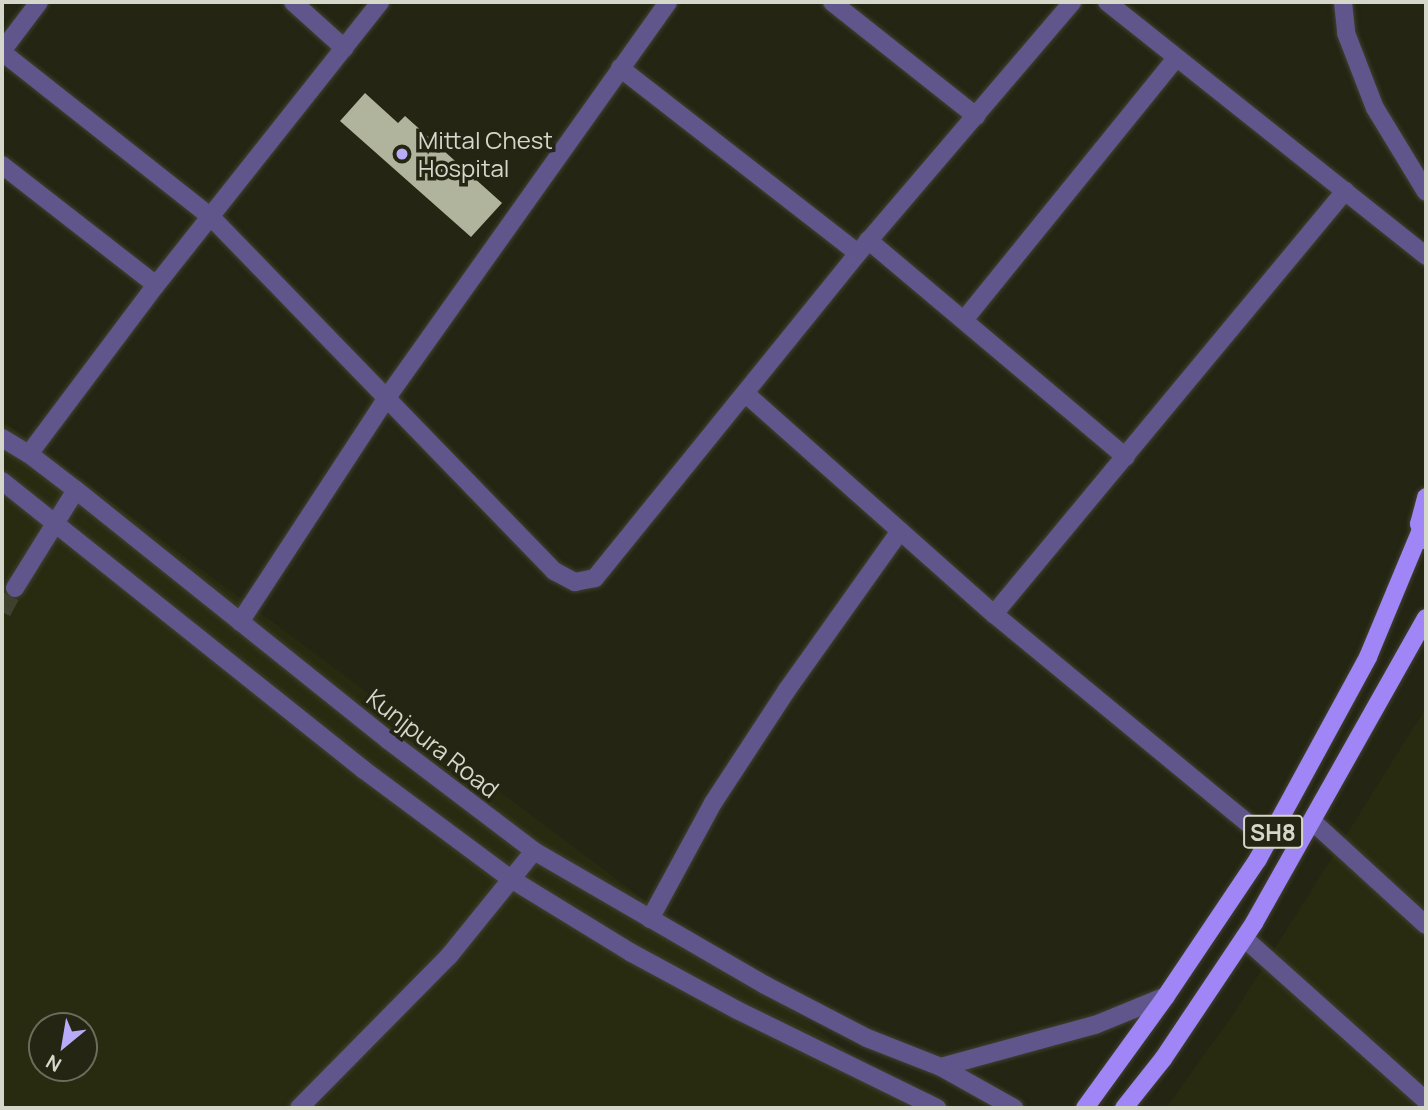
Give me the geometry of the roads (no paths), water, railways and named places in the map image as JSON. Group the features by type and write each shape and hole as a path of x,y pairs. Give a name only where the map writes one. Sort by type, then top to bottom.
{"main road":[{"name":"SH8","path":"1085,1108 1166,996 1268,840 1368,657 1423,538 1422,503 1426,497"},
{"name":"SH8","path":"1124,1108 1163,1059 1244,939 1426,618"}],"street":[{"path":"38,2 2,52 212,219 554,571 575,582 595,578 863,247 1072,2"},
{"path":"293,2 344,48"},
{"path":"29,454 156,285 212,219 380,2"},
{"path":"240,622 386,399 668,2"},
{"path":"832,2 975,116"},
{"path":"1107,2 1175,59 1426,256"},
{"path":"1343,2 1346,33 1375,108 1426,192"},
{"path":"964,320 1175,59"},
{"path":"620,68 964,320 1126,457"},
{"path":"2,165 156,285"},
{"path":"994,614 1345,191"},
{"path":"746,394 994,614 1268,840"},
{"name":"Kunjpura Road","path":"2,438 29,454 76,490 388,740 534,851 650,919 867,1038 941,1067 1014,1108"},
{"path":"2,481 364,770 511,879 630,952 834,1059 937,1108"},
{"path":"15,588 76,490"},
{"path":"650,919 713,803 787,690 900,531"},
{"path":"1312,821 1426,925"},
{"path":"299,1108 449,956 534,851"},
{"path":"1244,939 1426,1101"},
{"path":"941,1067 1095,1025 1166,996"}],"tunnel":[{"path":"2,612 15,588"}],"place":[{"name":"Mittal Chest Hospital","path":"402,154"}]}
